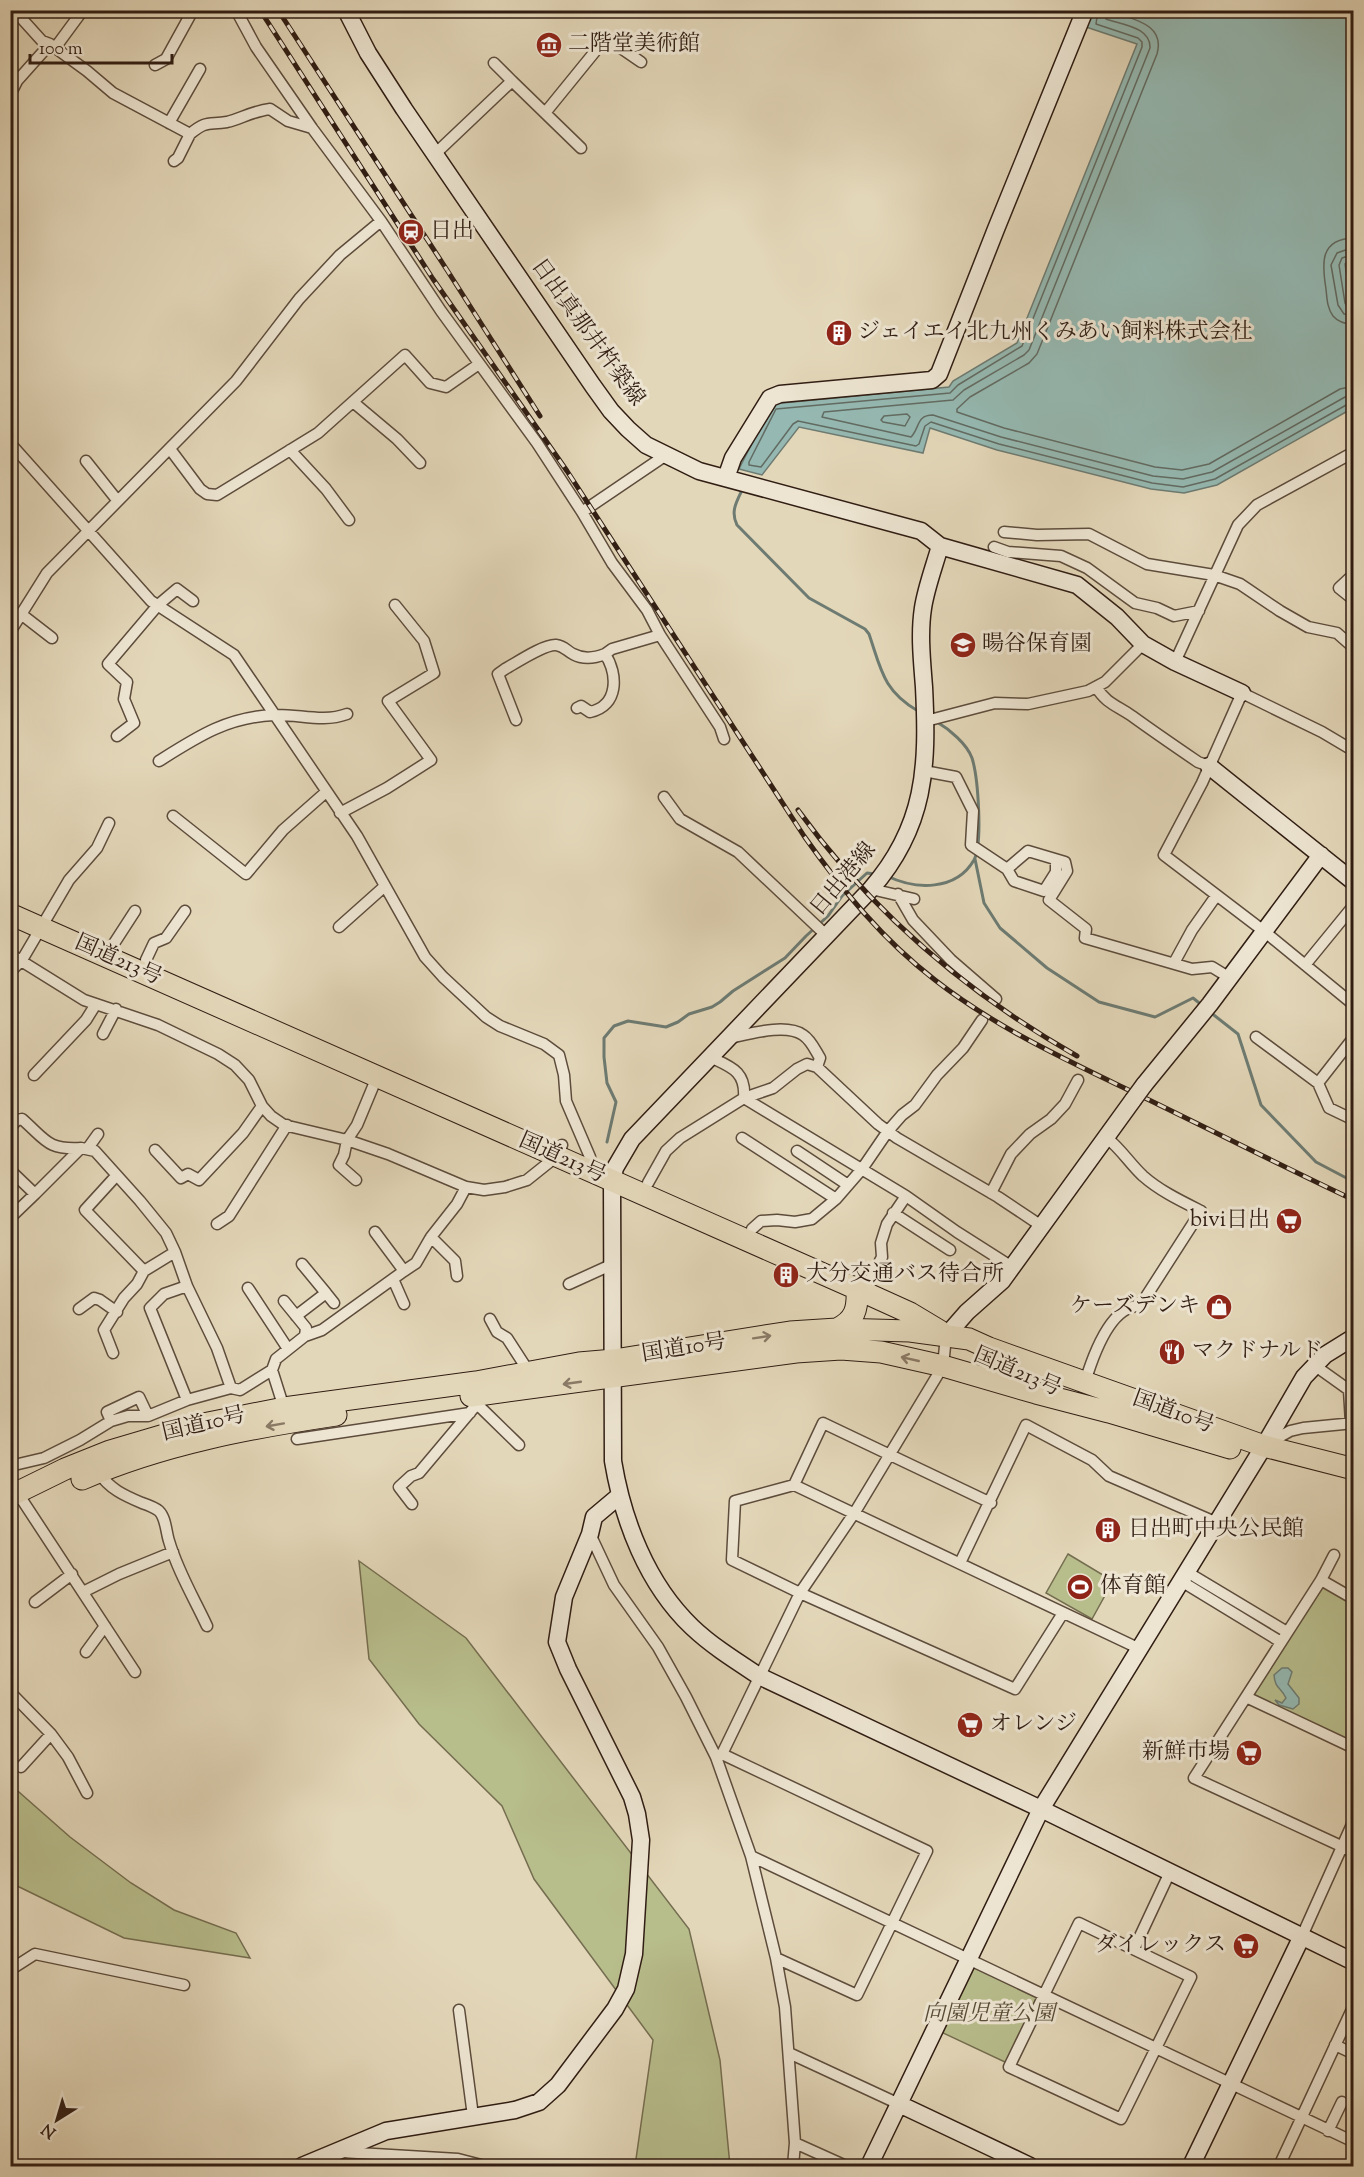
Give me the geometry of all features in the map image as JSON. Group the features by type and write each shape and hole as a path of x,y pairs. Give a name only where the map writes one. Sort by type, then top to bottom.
{"highway":[{"name":"国道213号","path":"10,900 44,922 377,1077 560,1150 590,1157 613,1174 648,1183 752,1229 920,1318 951,1330 967,1351 995,1367 1109,1412"},
{"name":"国道213号","path":"10,914 44,922 113,945 863,1286"},
{"path":"837,1329 849,1323 854,1317 863,1286"},
{"name":"国道10号","path":"15,1498 198,1440 314,1418 473,1404 614,1368 790,1332 837,1329 951,1330 989,1348 1084,1382 1261,1451 1353,1483"},
{"name":"国道10号","path":"15,1498 65,1469 110,1451 198,1425 284,1408 476,1382 579,1363 614,1368 842,1349 881,1352 944,1366 1036,1393 1261,1451 1353,1469"}],"street":[{"path":"14,10 42,41 87,71 113,93 190,134"},
{"path":"10,95 17,81 52,46 83,10"},
{"path":"155,65 166,59 193,10"},
{"path":"236,10 256,47 312,128 381,221 479,364 537,443 612,562 647,610 660,635 720,727 724,739"},
{"name":"日出真那井杵築線","path":"346,10 368,53 611,411 646,445 688,467 921,531 940,546 1077,585 1117,617 1143,644 1175,662 1242,693"},
{"path":"726,478 733,458 770,398 780,394 932,380 939,374 1082,18"},
{"path":"545,113 606,38 641,62"},
{"path":"494,63 581,148"},
{"path":"169,123 200,69"},
{"path":"435,154 512,81"},
{"path":"174,161 178,158 190,134 199,127 213,122 227,122 254,111 270,109 288,121 312,128"},
{"path":"10,632 47,573 236,381 299,299 340,255 381,221"},
{"path":"170,449 200,489 207,494 217,495 318,433 405,355 430,383 444,393 479,364"},
{"path":"353,402 397,439 420,463"},
{"path":"10,443 151,601 234,655 357,836 425,957 486,1017 500,1026 544,1044 559,1055 564,1075 566,1101 590,1157"},
{"path":"290,450 326,489 349,520"},
{"path":"1175,662 1238,525 1257,505 1353,452"},
{"path":"582,512 666,455"},
{"path":"86,461 117,500"},
{"path":"1004,532 1037,535 1089,534 1147,564 1214,575 1240,584 1308,627 1337,633 1353,648"},
{"name":"日出港線","path":"613,1174 632,1139 871,889 904,842 916,811 924,771 926,719 921,642 923,609 940,546"},
{"path":"994,547 1008,552 1061,556 1087,568 1135,603 1156,608 1174,616 1199,611"},
{"path":"1353,574 1339,588 1353,600"},
{"path":"117,736 134,723 124,699 126,681 108,664 158,605 177,589 193,601"},
{"path":"340,813 387,788 431,760 388,701 434,673 424,641 395,605"},
{"path":"23,611 53,635"},
{"path":"516,720 498,674 554,645 564,647 573,654 585,658 595,658 612,649 660,635"},
{"path":"926,719 995,703 1028,704 1088,691 1105,682 1143,644"},
{"path":"577,708 581,706 590,712 597,710 606,702 615,684 612,665 605,654"},
{"path":"1096,687 1103,698 1114,707 1129,714 1198,762 1209,766 1353,882"},
{"path":"1353,751 1322,732 1242,693 1202,783 1164,855 1305,964 1353,1005"},
{"path":"159,761 200,735 232,722 274,716 334,719 347,714"},
{"path":"924,771 956,777 973,811 971,845 1007,869 1014,881 1044,891 1056,872 1056,863"},
{"path":"173,816 246,874 283,830 326,792"},
{"path":"664,797 680,819 738,852 826,936"},
{"path":"10,972 22,960 69,880 97,848 109,823"},
{"path":"1007,869 1028,851 1065,862 1066,871 1049,900 1086,929 1085,938 1192,969 1212,967 1230,978"},
{"path":"719,1755 800,1593 855,1512 944,1366 951,1330 1002,1281 1144,1085 1230,978 1321,855"},
{"path":"339,927 385,886"},
{"path":"871,889 914,899"},
{"path":"898,894 913,920 951,960 996,999"},
{"path":"1174,963 1192,930 1216,896"},
{"path":"1305,964 1353,904"},
{"path":"113,945 135,911"},
{"path":"146,960 154,943 166,938 185,911"},
{"path":"10,954 84,1000 158,1025 218,1053 235,1065 249,1080 262,1106 271,1116 287,1125 346,1140 388,1154 466,1187 484,1190 527,1180 560,1150"},
{"path":"34,1075 86,1020 96,1004"},
{"path":"103,1034 116,1009"},
{"path":"752,1229 761,1221 795,1222 812,1219 836,1199 862,1169 888,1131 902,1115 915,1105 982,1020"},
{"path":"727,1038 765,1031 790,1030 802,1034 811,1043 820,1058 817,1067"},
{"path":"1256,1037 1318,1083 1329,1108 1353,1120"},
{"path":"1318,1083 1353,1037"},
{"path":"710,1057 727,1065 742,1076 745,1085 744,1098"},
{"path":"648,1183 666,1151 680,1138 744,1098 773,1088 807,1064 817,1067 878,1124 897,1138 991,1193 1043,1227"},
{"path":"356,1180 339,1165 344,1155 346,1140 357,1125 377,1077"},
{"path":"991,1193 1011,1154 1065,1104 1078,1080"},
{"path":"744,1098 906,1196 1012,1267"},
{"path":"155,1150 181,1178 188,1174 199,1180 243,1132 262,1106"},
{"path":"10,1128 17,1120 22,1119 53,1147 85,1148 95,1151 166,1233 176,1252 187,1286 217,1348 231,1388"},
{"path":"217,1224 229,1216 287,1125"},
{"path":"10,1218 98,1134"},
{"path":"742,1138 836,1199"},
{"path":"1084,1382 1104,1334 1132,1305 1140,1306 1201,1211 1156,1186 1142,1175 1121,1150 1107,1138"},
{"path":"797,1151 848,1185"},
{"path":"10,1170 35,1194"},
{"path":"613,1174 613,1461 619,1496 639,1552 666,1597 692,1627 759,1676 1041,1809 1353,1962"},
{"path":"117,1176 86,1210 144,1271"},
{"path":"284,1408 273,1370 276,1359 305,1335 322,1330 416,1263 431,1238 457,1204 466,1187"},
{"path":"863,1286 882,1257 881,1243 887,1224 906,1196"},
{"path":"893,1213 950,1250"},
{"path":"375,1232 404,1271"},
{"path":"431,1238 455,1261 457,1276"},
{"path":"113,1353 105,1330 124,1298 137,1284 144,1271 176,1252"},
{"path":"302,1264 334,1303"},
{"path":"569,1284 613,1264"},
{"path":"393,1279 404,1304"},
{"path":"187,1286 164,1294 150,1308 187,1400"},
{"path":"248,1288 288,1349"},
{"path":"296,1316 326,1293"},
{"path":"80,1309 94,1298 117,1312"},
{"path":"284,1301 306,1328 305,1335"},
{"path":"490,1319 497,1332 507,1338 529,1372"},
{"path":"869,2166 1041,1809 1304,1377 1325,1355 1353,1337"},
{"path":"1261,1451 1290,1431 1352,1423 1350,1390 1314,1365"},
{"path":"10,1466 44,1458 111,1421 128,1416 148,1416 187,1400 231,1388 240,1390 273,1370"},
{"path":"111,1421 107,1412 139,1397 148,1416"},
{"path":"297,1439 473,1404"},
{"path":"473,1404 519,1444"},
{"path":"412,1504 399,1487 411,1476 419,1473 473,1404"},
{"path":"795,1485 823,1423 991,1503"},
{"path":"960,1563 991,1503 1026,1425 1086,1456 1109,1476 1215,1522"},
{"path":"98,1472 107,1485 121,1495 162,1513 173,1552 188,1591 207,1626"},
{"path":"1063,1613 1015,1689 800,1593 732,1560 735,1501 795,1485 1140,1649"},
{"path":"302,2166 386,2131 515,2110 539,2102 558,2085 615,2009 626,1989 634,1954 641,1840 637,1814 632,1797 568,1669 557,1642 564,1597 594,1518 619,1496"},
{"path":"15,1498 72,1574 135,1672"},
{"path":"590,1533 614,1585 658,1647 719,1755 751,1856 776,1958 785,2007 795,2143 793,2166"},
{"path":"83,1592 119,1574 173,1552"},
{"path":"1334,1555 1321,1580 1194,1778 1353,1852"},
{"path":"35,1602 72,1574"},
{"path":"1184,1576 1284,1637"},
{"path":"1321,1580 1353,1599"},
{"path":"86,1652 105,1626"},
{"path":"10,1692 51,1734 68,1757 87,1793"},
{"path":"1246,1697 1353,1748"},
{"path":"21,1767 51,1734"},
{"path":"719,1755 927,1851 857,1995 776,1958"},
{"path":"1191,2166 1302,1936 1353,1820"},
{"path":"751,1856 1353,2142"},
{"path":"1134,1949 1170,1872"},
{"path":"1079,1923 1191,1977 1120,2119 1009,2067 1043,1995 1079,1923"},
{"path":"10,1970 35,1954 184,1985"},
{"path":"1279,2166 1353,2005"},
{"path":"459,2010 473,2116"},
{"path":"1335,2045 1353,2054"},
{"path":"789,2053 1030,2166"},
{"path":"1328,2131 1342,2102"},
{"path":"795,2143 846,2166"},
{"path":"335,2152 458,2159 485,2166"}],"green space":[{"name":"体育館","path":"1068,1554 1113,1581 1092,1619 1046,1593"},
{"path":"359,1561 466,1638 689,1929 720,2060 730,2166 635,2166 653,2040 534,1879 502,1806 419,1724 369,1659"},
{"path":"1322,1585 1353,1603 1353,1744 1253,1695"},
{"path":"11,1785 70,1837 131,1883 174,1910 236,1933 250,1958 124,1938 11,1883"},
{"name":"向園児童公園","path":"971,1966 1037,1997 1007,2063 941,2032"}],"water":[{"path":"1093,11 1353,11 1354,259 1345,264 1353,320 1353,408 1217,485 1184,493 1151,489 997,450 930,428 923,453 799,427 762,475 739,469 772,404 949,387 953,381 1017,343 1137,44 1086,27"},
{"path":"1282,1668 1288,1668 1292,1672 1288,1684 1299,1698 1299,1704 1293,1709 1279,1705 1275,1700 1282,1703 1286,1698 1277,1686 1274,1675"}],"waterway":[{"path":"743,488 734,511 737,525 809,598 865,629 890,687 918,711"},
{"path":"887,876 910,884 935,885 957,878 974,860 977,852 979,810 972,758 957,737 937,722"},
{"path":"975,859 984,903 1000,928 1047,968 1099,1002 1155,1017 1193,998 1203,1006"},
{"path":"607,1142 616,1102 607,1083 604,1038 614,1026 628,1021 666,1027 689,1014 712,1007 785,958 828,916 842,896 867,873 875,874"},
{"path":"1210,1012 1238,1034 1261,1105 1316,1162 1354,1182"}],"railway":[{"path":"260,10 433,279 567,471 804,836 864,913 916,965 985,1015 1064,1058 1354,1200"},
{"path":"278,10 540,416"},
{"path":"798,810 857,883 924,948 998,1006 1077,1056"}],"place":[{"name":"二階堂美術館","path":"549,45"},
{"name":"日出","path":"411,232"},
{"name":"ジェイエイ北九州くみあい飼料株式会社","path":"839,333"},
{"name":"暘谷保育園","path":"963,645"},
{"name":"bivi日出","path":"1289,1221"},
{"name":"大分交通バス待合所","path":"786,1275"},
{"name":"ケーズデンキ","path":"1219,1307"},
{"name":"マクドナルド","path":"1172,1352"},
{"name":"日出町中央公民館","path":"1108,1530"},
{"name":"体育館","path":"1080,1587"},
{"name":"オレンジ","path":"970,1725"},
{"name":"新鮮市場","path":"1249,1753"},
{"name":"ダイレックス","path":"1246,1946"}]}
